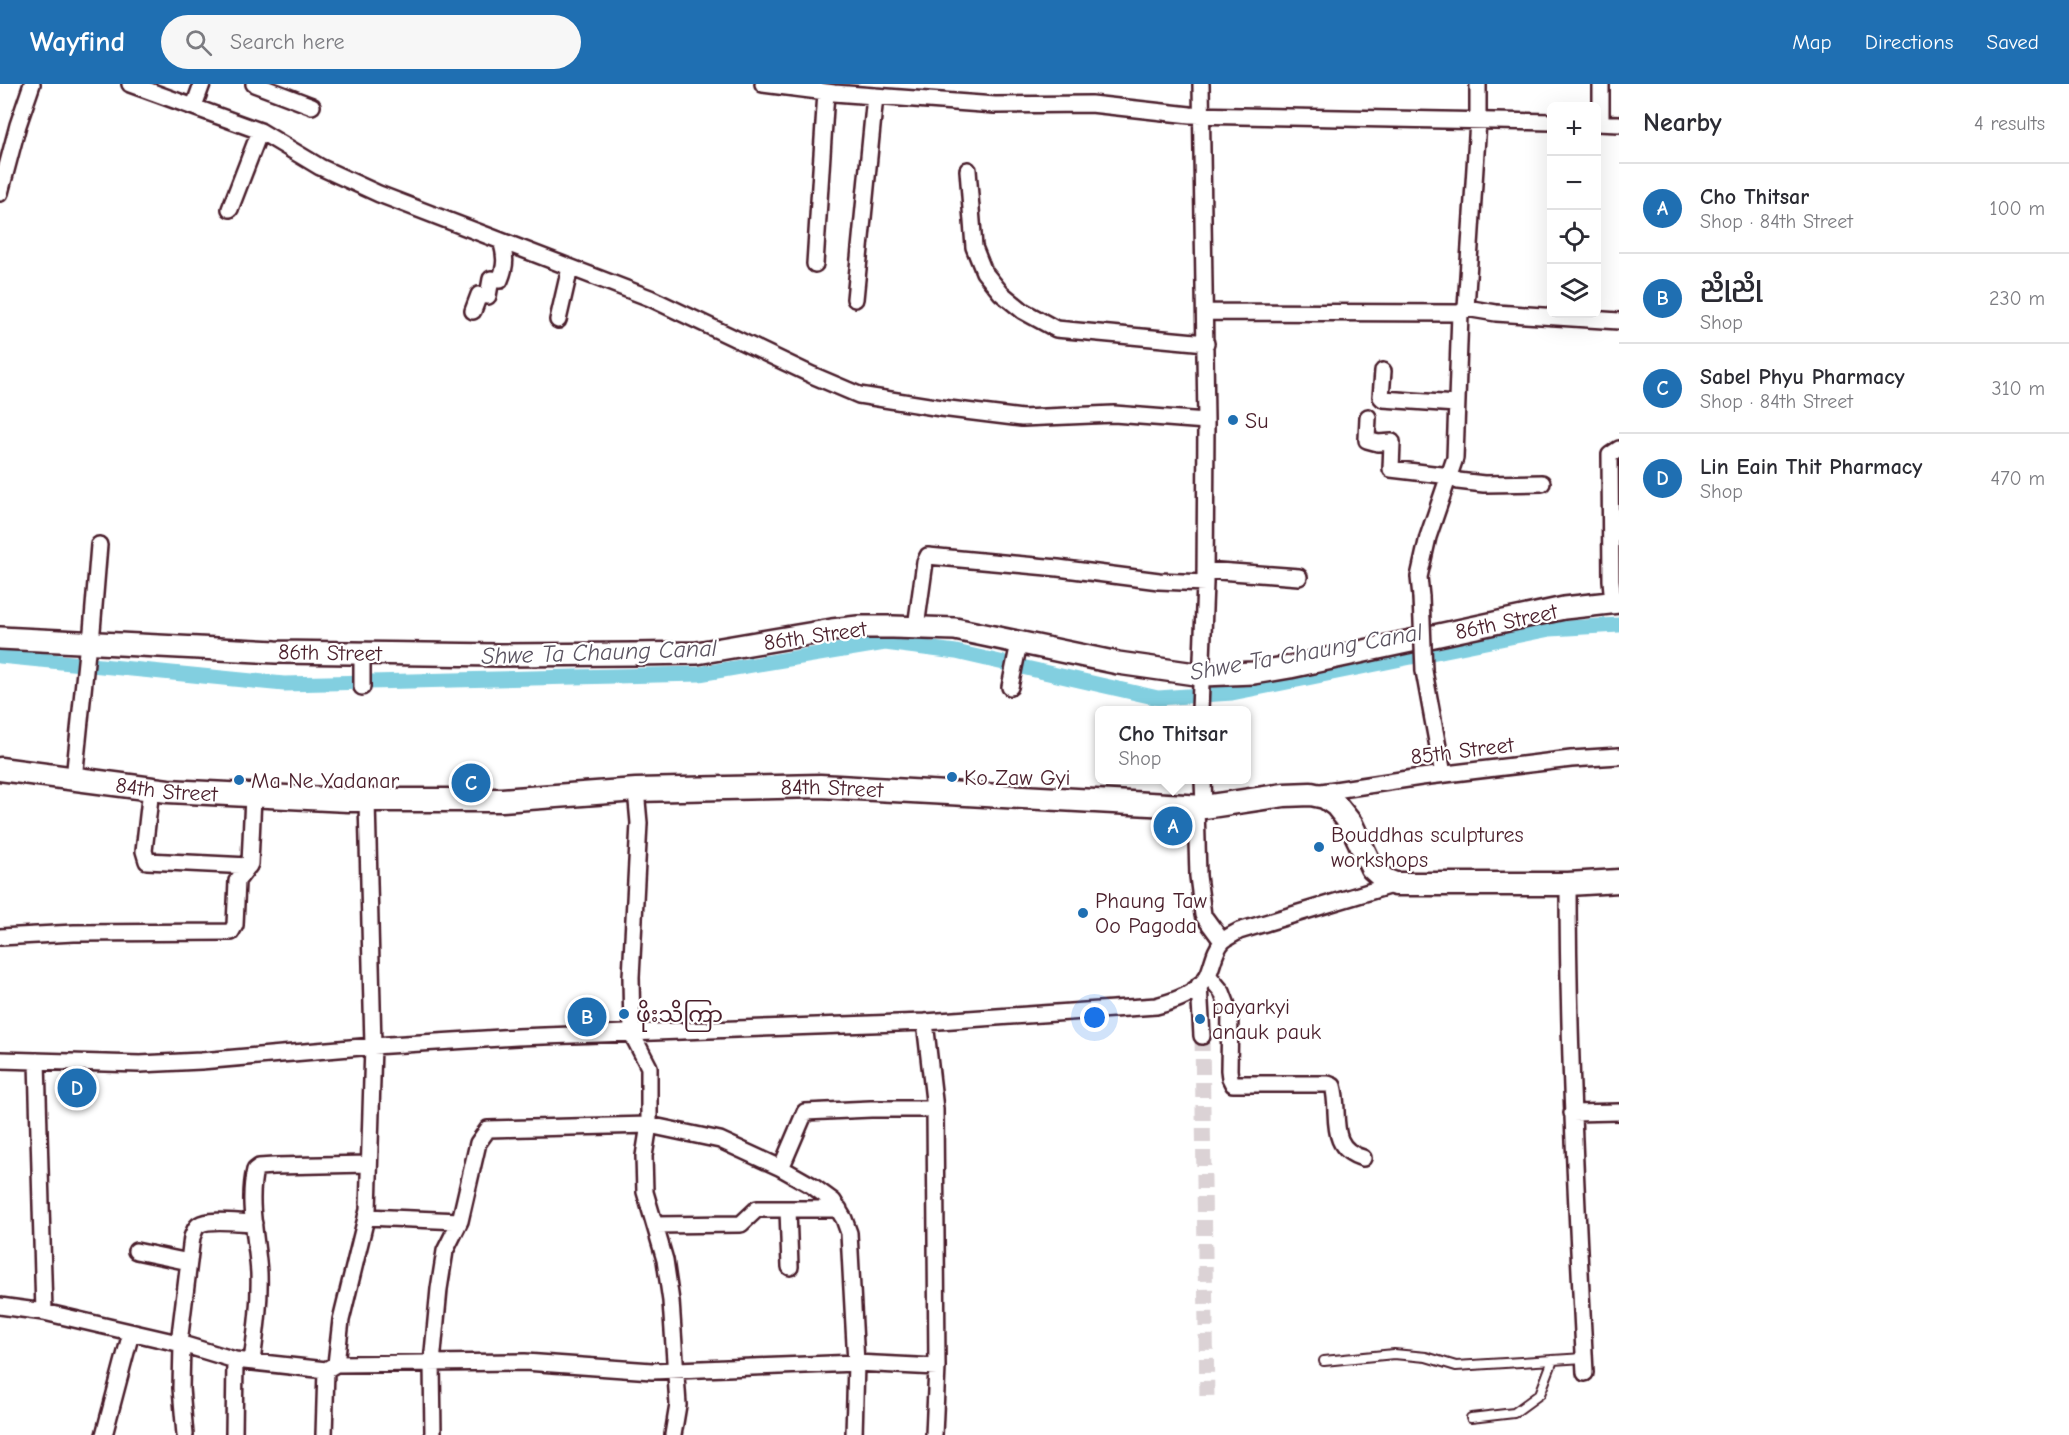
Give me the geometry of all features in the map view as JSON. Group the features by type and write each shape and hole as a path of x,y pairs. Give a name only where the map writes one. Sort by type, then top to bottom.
{"main road":[{"name":"86th Street","path":"0,638 88,646 276,652 362,671 500,655 697,653 858,627 916,627 955,629 1014,665 1118,663 1201,680 1290,667 1564,608 1616,602"},
{"name":"84th Street","path":"0,769 151,789 368,801 502,800 636,790 820,786 1200,807 1284,795 1311,794 1325,797 1336,805 1351,824 1372,868 1385,880 1395,884"},
{"path":"1395,884 1568,884 1619,881"}],"street":[{"path":"0,193 12,145 32,84"},
{"path":"130,84 261,131 320,167 369,190 650,298 812,375 859,394 941,408 1022,418 1114,414 1206,421"},
{"path":"194,106 202,84"},
{"path":"254,84 312,106"},
{"path":"763,84 826,92 995,105 1091,104 1202,115 1547,122"},
{"path":"1200,706 1205,577 1206,421 1201,84"},
{"path":"1443,774 1424,671 1419,577 1428,537 1455,458 1456,404 1478,121 1478,84"},
{"path":"1600,102 1601,84"},
{"path":"815,264 826,92"},
{"path":"855,299 875,96"},
{"path":"1601,123 1619,124"},
{"path":"230,209 261,131"},
{"path":"968,171 974,247 984,272 1001,293 1023,311 1056,329 1206,344"},
{"path":"473,311 479,295 488,296 491,279 500,280 506,257 501,241"},
{"path":"558,320 570,268"},
{"path":"1206,312 1463,310 1547,314"},
{"path":"1593,318 1619,321"},
{"path":"1383,371 1381,397 1383,399 1456,404"},
{"path":"1368,417 1367,440 1378,443 1392,442 1391,469 1450,476 1458,481 1485,484 1542,483"},
{"path":"1616,602 1611,455 1619,449"},
{"path":"74,779 99,545"},
{"path":"916,627 925,559 928,556 1059,568 1159,581 1205,577 1299,577"},
{"name":"85th Street","path":"1311,794 1443,774 1571,759 1619,756"},
{"path":"1203,784 1198,876 1203,915 1222,941"},
{"path":"151,789 144,851 147,861 249,866"},
{"path":"636,790 639,823 631,977 632,1034 649,1067 649,1125 644,1156 645,1192 665,1260 671,1301 678,1405 673,1435"},
{"path":"0,937 74,933 231,932 235,925 237,881 249,866 253,796"},
{"path":"324,1435 331,1367 366,1218 373,1046 368,801"},
{"path":"1202,1036 1204,980 1222,941 1239,931 1395,884"},
{"path":"1568,884 1568,988 1572,1113 1585,1366"},
{"path":"0,1060 140,1064 373,1046 517,1038 925,1022 1156,1006 1187,995 1204,980"},
{"path":"1204,980 1222,992 1230,1013 1231,1082 1244,1085 1328,1084 1332,1086 1338,1135 1348,1151 1363,1158"},
{"path":"925,1022 935,1109 937,1367 934,1435"},
{"path":"37,1061 44,1312"},
{"path":"781,1168 805,1112 935,1109"},
{"path":"1572,1113 1619,1112"},
{"path":"433,1435 432,1363 439,1289 445,1251 460,1221 478,1143 488,1129 649,1125 720,1140 781,1168 811,1185 833,1201 839,1209 851,1243 856,1363 854,1435"},
{"path":"252,1361 260,1311 254,1223 253,1178 255,1170 259,1167 369,1164"},
{"path":"656,1224 741,1224 757,1209 839,1209"},
{"path":"788,1209 790,1267"},
{"path":"366,1218 460,1221"},
{"path":"185,1435 181,1388 181,1344 192,1237 201,1223 254,1223"},
{"path":"136,1251 189,1262"},
{"path":"0,1306 44,1312 181,1344 235,1360 331,1367 525,1362 652,1371 856,1363 937,1367"},
{"path":"104,1435 131,1333"},
{"path":"234,1435 235,1360"}],"lane":[{"path":"1324,1361 1394,1354 1426,1357 1456,1366 1553,1360 1585,1366"},
{"path":"1471,1418 1514,1413 1539,1394 1553,1360"}],"waterway":[{"name":"Shwe Ta Chaung Canal","path":"0,656 284,684 699,674 885,643 956,652 1158,698 1232,693 1550,629 1619,625"}],"tunnel":[{"path":"1202,1036 1207,1400"}],"place":[{"name":"Su","path":"1233,420"},
{"name":"Ko Zaw Gyi","path":"952,777"},
{"name":"Ma Ne Yadanar","path":"239,780"},
{"name":"Sabel Phyu Pharmacy","path":"471,783"},
{"name":"Cho Thitsar","path":"1173,826"},
{"name":"Bouddhas sculptures workshops","path":"1319,847"},
{"name":"Phaung Taw Oo Pagoda","path":"1083,913"},
{"name":"ဖိုးသိကြာ","path":"624,1014"},
{"name":"ညိုညို","path":"587,1017"},
{"name":"payarkyi anauk pauk","path":"1200,1019"},
{"name":"Lin Eain Thit Pharmacy","path":"77,1088"}]}
